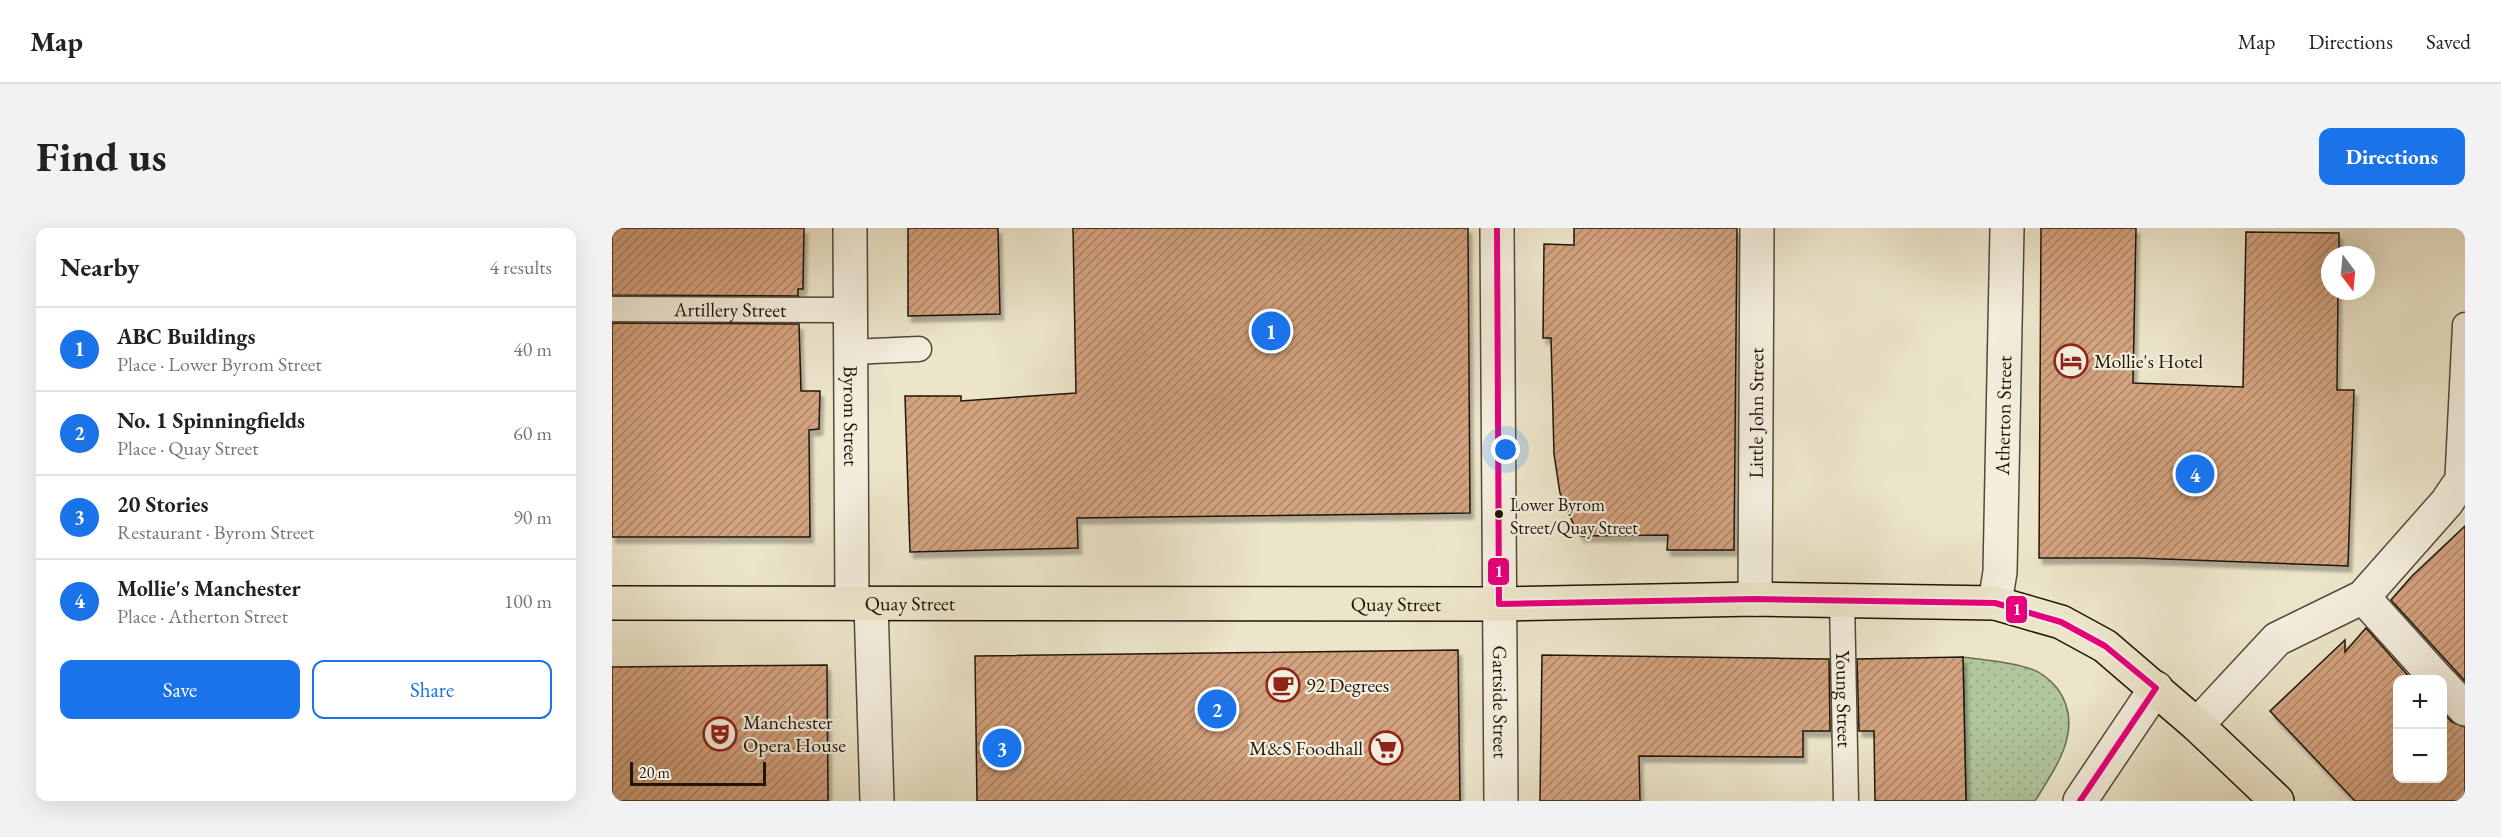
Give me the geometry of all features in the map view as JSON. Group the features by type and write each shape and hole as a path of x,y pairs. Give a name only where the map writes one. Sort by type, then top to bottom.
{"main road":[{"name":"Quay Street","path":"612,603 1499,604 1755,599 1995,603 2061,622 2105,646 2156,688 2277,801"}],"street":[{"name":"Byrom Street","path":"850,228 850,352 862,603 877,801"},
{"name":"Gartside Street","path":"1497,228 1501,801"},
{"name":"Little John Street","path":"1755,599 1757,228"},
{"name":"Atherton Street","path":"1995,603 2000,572 2007,228"},
{"path":"2197,725 2277,639 2363,597 2461,487"},
{"path":"2363,597 2433,675"},
{"path":"2080,801 2156,688"},
{"path":"2447,689 2465,709"}],"lane":[{"name":"Artillery Street","path":"612,309 849,310"},
{"path":"2461,487 2465,325"},
{"path":"850,352 919,349"},
{"name":"Young Street","path":"1842,599 1845,801"}],"green space":[{"path":"1963,657 2007,663 2035,670 2057,688 2065,703 2069,717 2065,746 2059,761 2035,801 1966,801"}],"building":[{"path":"612,228 804,228 803,289 798,289 798,296 612,295"},
{"path":"908,228 998,228 1000,314 908,316"},
{"path":"1073,228 1468,228 1470,513 1077,518 1078,548 910,552 905,396 961,396 961,401 1076,393"},
{"path":"1574,228 1737,228 1734,550 1667,550 1668,535 1581,536 1572,521 1560,493 1554,454 1551,338 1543,338 1544,244 1574,245"},
{"path":"2041,228 2136,228 2133,383 2243,387 2246,232 2339,233 2339,246 2321,246 2321,300 2338,300 2337,390 2354,390 2348,566 2137,558 2039,558"},
{"path":"612,323 799,324 801,391 820,391 819,429 809,430 810,537 612,537"},
{"path":"2465,526 2465,681 2391,600 2412,576"},
{"path":"2366,628 2408,675 2393,675 2393,783 2447,783 2447,717 2452,722 2465,727 2465,801 2355,801 2270,711 2345,640 2345,652"},
{"path":"1458,650 1460,801 977,801 975,656"},
{"path":"1542,655 1829,659 1830,731 1803,731 1803,757 1639,756 1640,801 1540,801"},
{"path":"1963,657 1966,801 1875,801 1874,731 1859,731 1857,659"},
{"name":"Manchester Opera House","path":"827,665 828,801 612,801 612,667"}],"transit line":[{"name":"1","path":"1497,228 1499,604 1755,599 1995,603 2061,622 2105,646 2156,688 2080,801"}],"place":[{"name":"ABC Buildings","path":"1271,331"},
{"name":"Mollie's Hotel","path":"2071,361"},
{"name":"Mollie's Manchester","path":"2195,474"},
{"name":"Lower Byrom Street/Quay Street","path":"1499,514"},
{"name":"92 Degrees","path":"1283,685"},
{"name":"No. 1 Spinningfields","path":"1217,709"},
{"name":"Manchester Opera House","path":"720,734"},
{"name":"20 Stories","path":"1002,748"},
{"name":"M&S Foodhall","path":"1386,748"}]}
